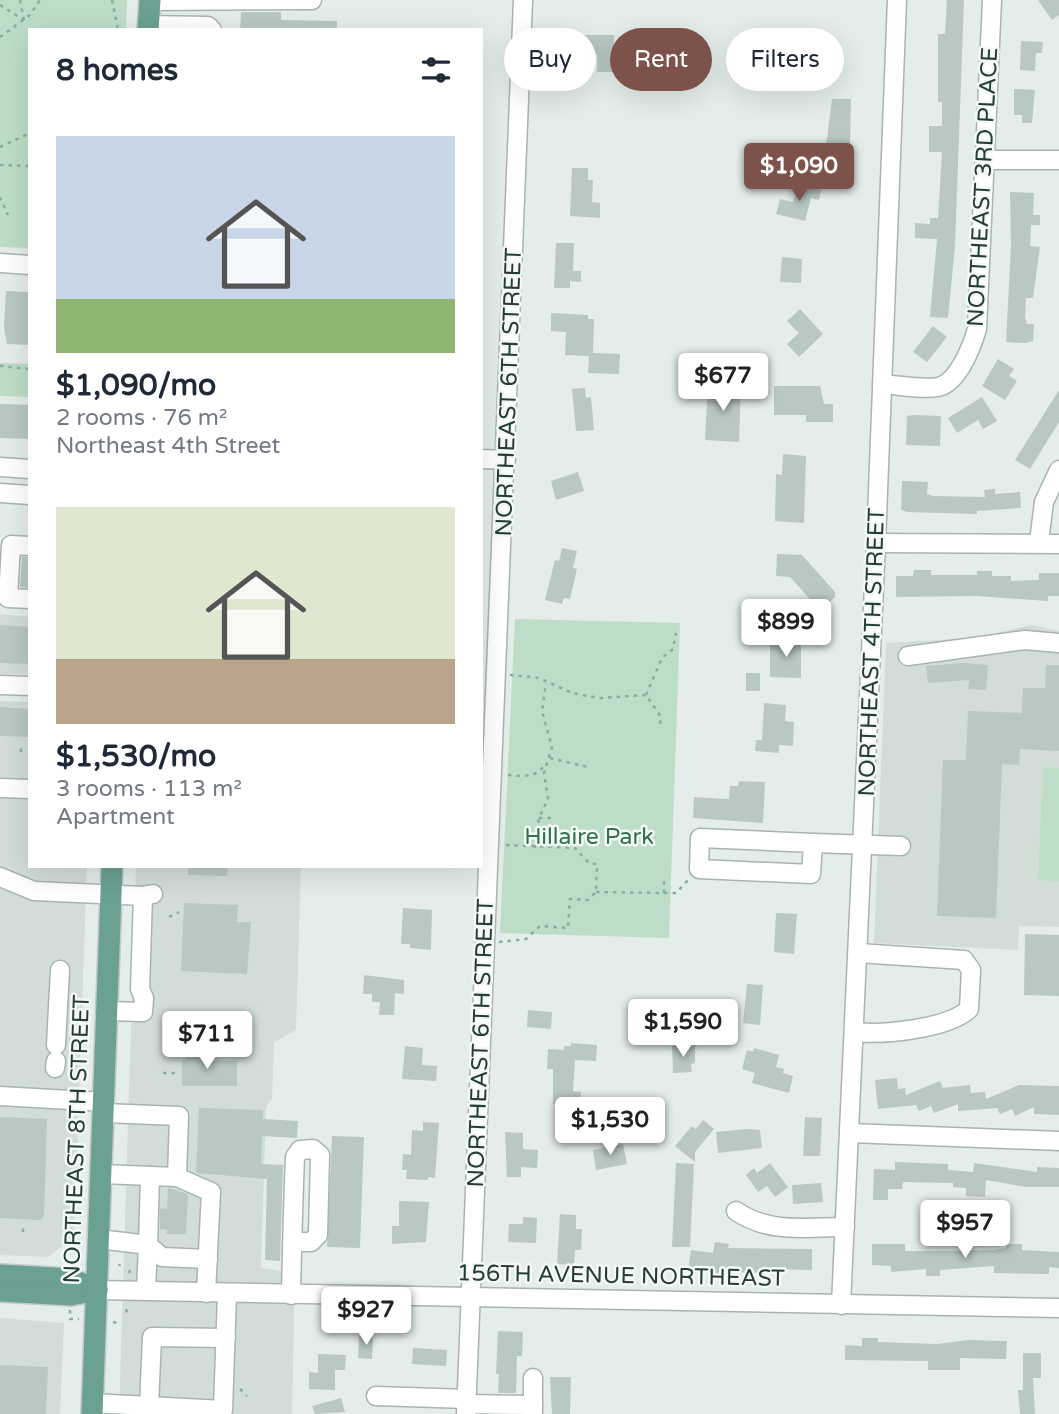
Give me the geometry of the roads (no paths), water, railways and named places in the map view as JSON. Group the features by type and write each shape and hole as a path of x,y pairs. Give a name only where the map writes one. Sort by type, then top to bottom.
{"main road":[{"path":"148,27 150,0"},
{"name":"NORTHEAST 8TH STREET","path":"92,1409 112,868"},
{"name":"156TH AVENUE NORTHEAST","path":"0,1275 71,1279 97,1290"},
{"name":"156TH AVENUE NORTHEAST","path":"0,1292 71,1295 97,1290"}],"street":[{"path":"150,0 312,0"},
{"name":"NORTHEAST 6TH STREET","path":"466,1406 491,773 488,713 490,613 506,460 523,0"},
{"name":"NORTHEAST 4TH STREET","path":"841,1305 876,543 897,0"},
{"name":"NORTHEAST 3RD PLACE","path":"882,384 938,387 957,372 974,341 980,305 992,0"},
{"path":"148,27 210,28"},
{"path":"985,160 1059,160"},
{"path":"0,263 28,265"},
{"path":"483,459 506,460"},
{"path":"0,467 28,469"},
{"path":"1039,542 1044,502 1059,470"},
{"path":"0,493 28,495"},
{"path":"876,543 1059,544"},
{"path":"28,546 12,545 8,598 28,599"},
{"path":"908,656 1025,640 1059,643"},
{"path":"0,685 28,686"},
{"path":"0,788 28,789"},
{"path":"813,843 811,874 699,869 700,838 901,846"},
{"path":"0,877 34,891 148,895 139,989 144,998 144,1013 107,1011"},
{"path":"854,1032 897,1031 960,1018 969,1009 971,970 964,960 858,953"},
{"path":"56,1058 60,970"},
{"path":"0,1096 179,1116 177,1177"},
{"path":"850,1133 1059,1141"},
{"path":"291,1295 292,1241 295,1157 300,1150 313,1149 320,1155 318,1235 311,1242 292,1241"},
{"path":"101,1174 177,1177 211,1192 206,1293"},
{"path":"146,1291 150,1176"},
{"path":"736,1211 748,1220 772,1227 845,1227"},
{"path":"99,1239 148,1245 162,1257 208,1259"},
{"name":"156TH AVENUE NORTHEAST","path":"97,1290 1059,1308"},
{"path":"92,1409 223,1410 227,1294"},
{"path":"142,1409 152,1337 226,1338"},
{"path":"376,1396 533,1410 533,1378"}],"park label":[{"name":"Hillaire Park","path":"589,836"}]}
